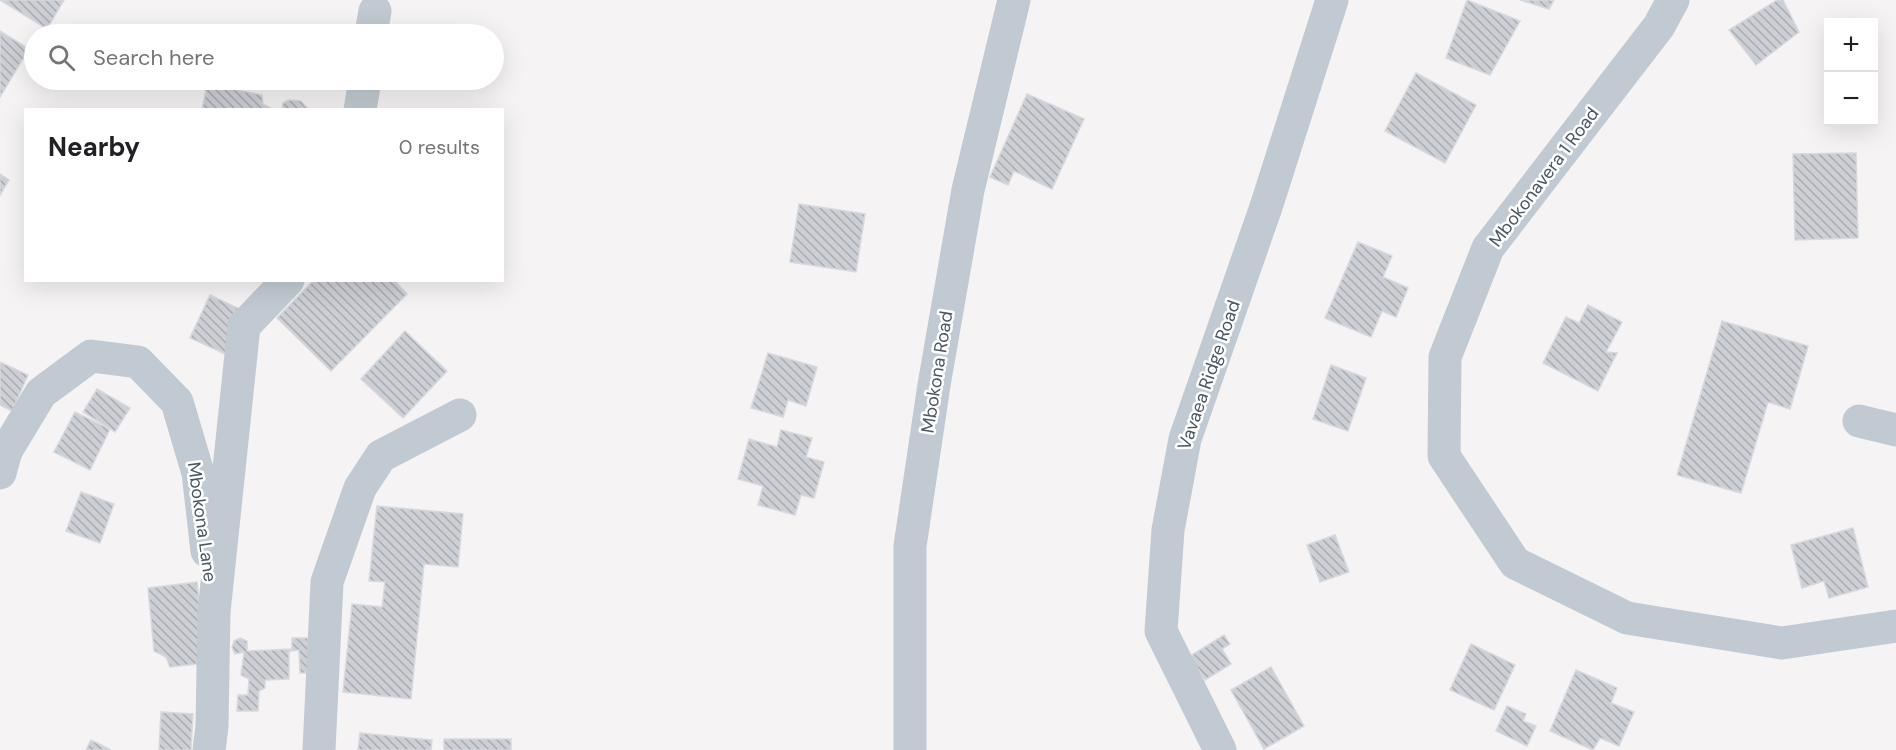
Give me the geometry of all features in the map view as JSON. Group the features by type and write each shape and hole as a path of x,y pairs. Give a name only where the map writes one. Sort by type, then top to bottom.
{"street":[{"name":"Mbokona Road","path":"910,750 910,546 934,385 968,190 1014,0"},
{"name":"Vavaea Ridge Road","path":"1221,750 1161,631 1168,530 1185,439 1259,228 1332,0"},
{"name":"Mbokonavera 1 Road","path":"1673,0 1659,26 1488,248 1446,357 1444,456 1515,563 1627,618 1782,643 1896,626"},
{"path":"360,108 363,90"},
{"name":"Mbokona Lane","path":"209,750 212,726 214,612 244,326 286,282"},
{"name":"Mbokona Lane","path":"0,472 6,451 41,393 91,356 138,362 177,402 198,473 214,612"},
{"path":"319,750 327,582 360,488 381,456 460,415"},
{"path":"1859,421 1896,430"}],"building":[{"path":"0,0 64,0 50,24 39,24"},
{"path":"1467,0 1520,21 1490,75 1446,58"},
{"path":"1520,0 1554,0 1549,9"},
{"path":"1777,0 1783,0 1799,32 1756,65 1729,30"},
{"path":"0,31 24,46 24,57 0,97"},
{"path":"1416,73 1476,105 1445,163 1385,131"},
{"path":"206,90 237,90 262,95 263,104 270,108 202,108"},
{"path":"1027,94 1084,119 1052,189 1014,171 1008,185 990,177"},
{"path":"289,100 301,101 307,108 282,108 283,103"},
{"path":"1856,153 1858,238 1795,240 1793,154"},
{"path":"0,174 9,180 0,195"},
{"path":"799,204 865,214 856,272 790,262"},
{"path":"1358,242 1392,256 1383,277 1408,288 1396,317 1382,311 1371,337 1325,318"},
{"path":"312,282 396,282 407,294 331,371 277,318"},
{"path":"210,295 244,311 225,354 190,338"},
{"path":"1588,305 1622,322 1606,352 1617,353 1598,391 1543,363 1566,317 1579,323"},
{"path":"1722,321 1808,346 1790,409 1768,402 1741,493 1677,475"},
{"path":"405,331 447,371 403,418 361,379"},
{"path":"768,353 817,367 806,406 788,400 783,417 751,408"},
{"path":"0,362 28,375 12,411 0,405"},
{"path":"1331,365 1366,378 1348,431 1313,419"},
{"path":"97,389 130,408 115,432 83,412"},
{"path":"75,412 110,429 90,470 54,452"},
{"path":"781,430 812,438 806,457 824,462 814,498 801,495 795,515 758,505 763,486 738,479 749,439 777,447"},
{"path":"81,492 114,504 100,543 66,531"},
{"path":"377,506 463,514 458,567 424,564 411,699 343,692 352,604 382,607 385,582 369,581"},
{"path":"1853,528 1868,587 1829,598 1824,581 1802,588 1791,545"},
{"path":"1335,535 1349,572 1320,582 1307,545"},
{"path":"197,582 206,663 170,667 166,657 154,651 148,588"},
{"path":"1224,635 1230,644 1222,649 1231,664 1205,680 1190,656"},
{"path":"240,638 247,641 247,651 292,649 292,638 308,638 309,673 300,673 299,650 289,651 289,679 265,680 265,688 259,691 258,711 237,711 238,695 248,695 249,679 241,675 244,652 235,654 232,647 234,641"},
{"path":"1471,644 1515,665 1494,710 1450,690"},
{"path":"1271,667 1304,726 1264,749 1231,690"},
{"path":"1576,670 1617,688 1611,703 1634,712 1619,746 1600,738 1593,750 1550,731"},
{"path":"1507,706 1526,714 1523,721 1536,726 1527,746 1496,731"},
{"path":"161,712 193,714 191,750 159,750"},
{"path":"360,733 432,740 431,750 358,750"},
{"path":"444,739 511,739 511,750 444,750"},
{"path":"91,740 111,750 86,750"}]}
